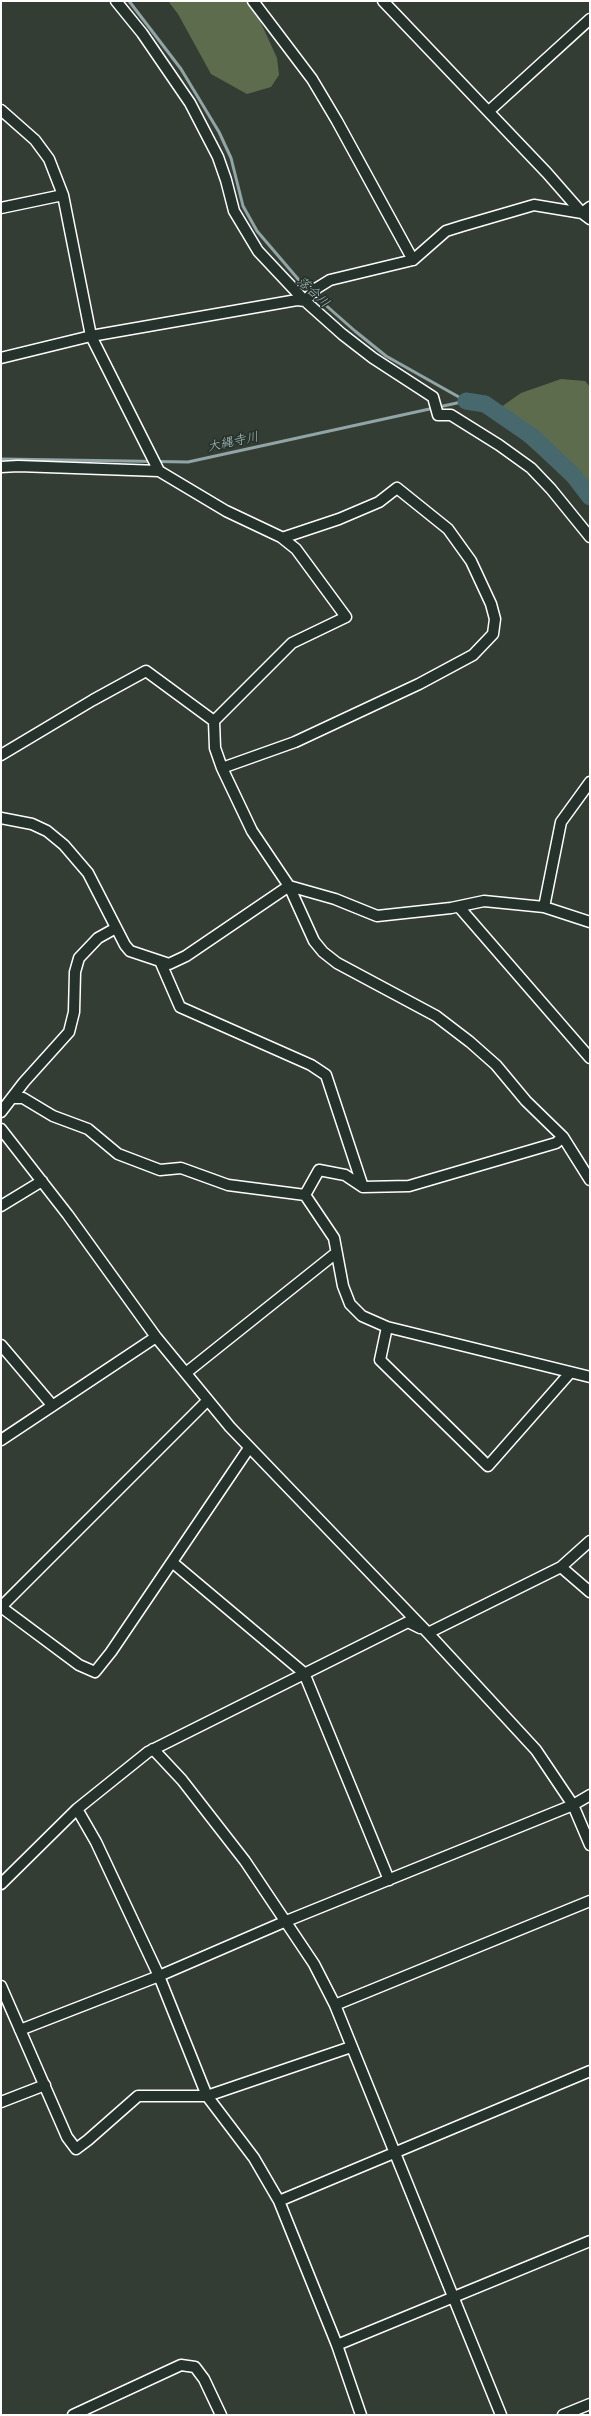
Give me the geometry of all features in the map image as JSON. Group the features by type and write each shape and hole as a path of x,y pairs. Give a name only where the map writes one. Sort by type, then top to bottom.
{"street":[{"path":"116,1 142,33 190,103 218,157 234,211 258,250 305,301 342,334 437,405 438,414 451,415 499,445 531,468 551,489 590,537"},
{"path":"253,1 312,79 337,121 413,260"},
{"path":"383,1 587,213"},
{"path":"489,111 590,19"},
{"path":"1,110 35,140 49,159 63,195 91,336 157,469 226,511 282,538 296,549 308,563 346,617 292,643 214,721 215,748 222,768 252,831 289,886 314,941 322,952 336,963 436,1016 470,1042 496,1065 526,1101 563,1137 590,1180"},
{"path":"1,208 63,195"},
{"path":"305,301 317,288 330,280 413,260 446,231 534,205 587,213"},
{"path":"1,358 91,336 297,300 305,301"},
{"path":"1,467 157,469"},
{"path":"222,768 295,742 419,684 473,655 492,634 495,619 491,604 471,561 448,529 397,488 379,502 339,519 282,538"},
{"path":"1,755 93,700 146,671 214,721"},
{"path":"544,907 561,822 590,782"},
{"path":"1,818 32,824 47,831 64,845 88,873 125,945 130,951 169,964 186,956 289,886 335,899 377,916 459,907 484,901 544,907 590,922"},
{"path":"459,907 590,1058"},
{"path":"1,1112 14,1098 24,1082 69,1032 74,1012 75,972 79,958 98,938 116,928"},
{"path":"160,961 180,1007 311,1065 326,1075 363,1187"},
{"path":"14,1098 24,1098 53,1116 88,1129 118,1154 154,1168 160,1170 180,1168 228,1185 305,1195 334,1238 343,1286 350,1304 362,1316 387,1327 569,1374 590,1377"},
{"path":"1,1129 42,1181 156,1337 187,1372 208,1400 249,1448 428,1633 536,1750 573,1805 590,1845"},
{"path":"305,1195 319,1170 346,1175 363,1187 410,1186 556,1143 563,1137"},
{"path":"1,1206 42,1181"},
{"path":"187,1372 336,1253"},
{"path":"387,1327 380,1360 488,1466 569,1374"},
{"path":"1,1440 156,1337"},
{"path":"1,1345 52,1405"},
{"path":"208,1400 1,1607 78,1665 95,1672 249,1448"},
{"path":"428,1633 561,1567 590,1541"},
{"path":"172,1562 304,1673 389,1880"},
{"path":"561,1567 590,1592"},
{"path":"1,1884 77,1809 153,1749 408,1622 428,1633"},
{"path":"153,1749 182,1780 246,1861 284,1922 314,1964 335,2006 501,2415"},
{"path":"20,2030 159,1976 284,1922 573,1805 590,1795"},
{"path":"77,1809 96,1842 159,1976 206,2096 254,2158 279,2201 337,2345 361,2415"},
{"path":"335,2006 590,1901"},
{"path":"1,1986 67,2137 76,2149 138,2096 206,2096 351,2047"},
{"path":"279,2201 394,2151 590,2071"},
{"path":"1,2102 45,2085"},
{"path":"337,2345 590,2241"},
{"path":"73,2415 181,2365 195,2367 204,2379 221,2415"},
{"path":"563,2415 590,2404"}],"green space":[{"path":"168,1 246,1 255,10 277,58 279,75 271,87 247,94 211,74 178,14"},
{"path":"561,379 585,381 590,387 590,498 514,432 501,407 521,393"}],"waterway":[{"name":"落合川","path":"129,1 181,69 219,132 231,158 243,206 257,231 304,286 355,331 386,356 466,401"},
{"name":"大縄寺川","path":"1,459 188,462 466,401"},
{"name":"落合川","path":"466,401 485,404 533,437 574,476 590,497"}]}
